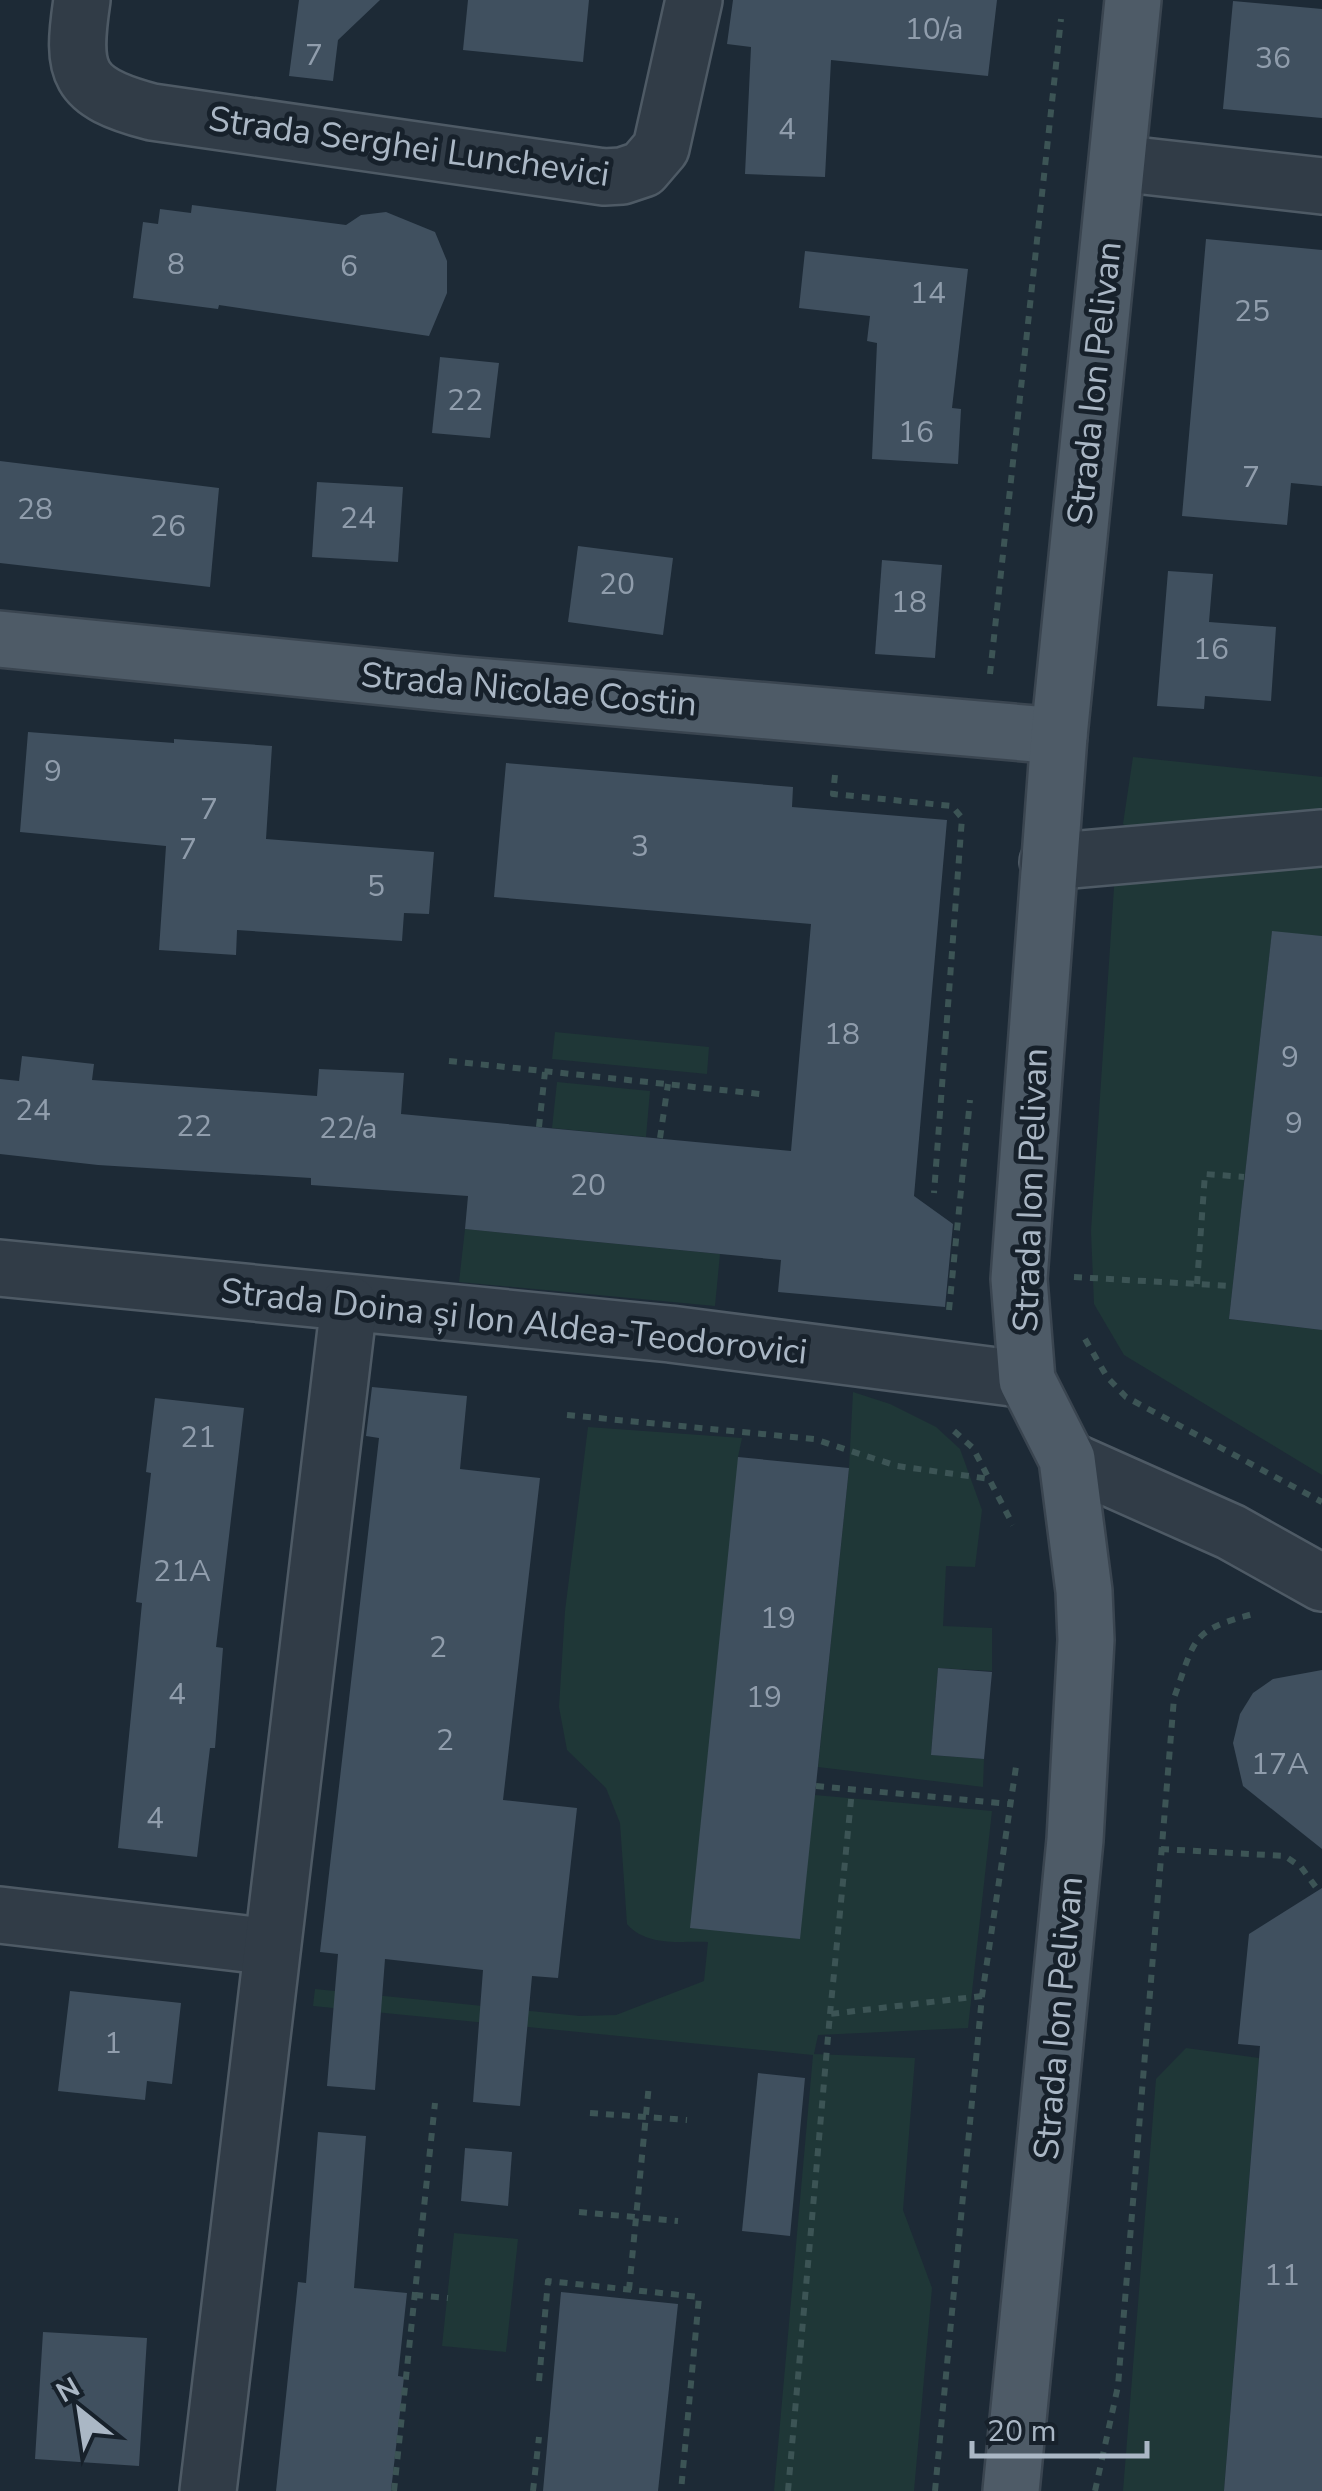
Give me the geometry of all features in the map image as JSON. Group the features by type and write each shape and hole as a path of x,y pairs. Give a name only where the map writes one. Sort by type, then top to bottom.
{"main road":[{"name":"Strada Ion Pelivan","path":"1010,2491 1035,2267 1080,1754 1086,1640 1084,1591 1067,1459 1027,1380 1019,1295 1048,862 1132,0"},
{"name":"Strada Nicolae Costin","path":"0,639 1059,736"}],"street":[{"name":"Strada Serghei Lunchevici","path":"82,0 75,45 78,66 92,85 117,102 172,114 604,177 622,176 643,168 661,148 694,0"},
{"path":"1117,163 1322,186"},
{"path":"1048,862 1322,838"},
{"name":"Strada Doina și Ion Aldea-Teodorovici","path":"0,1268 670,1334 1027,1380"},
{"path":"208,2491 350,1304"},
{"path":"1067,1459 1230,1532 1322,1583"},
{"path":"0,1915 272,1948"}],"path":[{"path":"988,692 1061,19"},
{"path":"835,769 833,794 952,806 962,818 934,1193"},
{"path":"449,1061 760,1094"},
{"path":"539,1127 545,1072"},
{"path":"660,1138 668,1084"},
{"path":"932,1309 950,1310 970,1090"},
{"path":"1197,1284 1205,1174 1244,1177"},
{"path":"1072,1260 1075,1291"},
{"path":"1073,1277 1232,1286"},
{"path":"1082,1331 1107,1377 1126,1397 1322,1502"},
{"path":"567,1415 814,1440 898,1466 990,1479"},
{"path":"950,1426 974,1448 1012,1520 1015,1537"},
{"path":"1095,2491 1118,2386 1174,1698 1195,1638 1222,1622 1268,1610"},
{"path":"935,2491 982,1996 1020,1745"},
{"path":"816,1786 1011,1804"},
{"path":"788,2491 852,1790"},
{"path":"1161,1849 1285,1856 1301,1867 1318,1890"},
{"path":"830,2014 982,1996"},
{"path":"629,2290 648,2084"},
{"path":"394,2491 436,2103"},
{"path":"590,2113 687,2120"},
{"path":"579,2212 678,2221"},
{"path":"539,2380 548,2281 699,2297 681,2491"},
{"path":"415,2296 448,2298"},
{"path":"533,2491 539,2437"}],"green space":[{"path":"1133,757 1322,777 1322,816 1133,832 1123,824"},
{"path":"1322,861 1322,936 1272,932 1229,1319 1322,1330 1322,1475 1124,1355 1094,1304 1091,1231 1115,873"},
{"path":"555,1032 709,1047 707,1074 552,1059"},
{"path":"557,1082 650,1091 646,1137 552,1128"},
{"path":"465,1229 720,1254 715,1306 459,1282"},
{"path":"853,1392 890,1404 936,1427 960,1449 982,1510 975,1567 946,1566 943,1626 992,1628 992,1671 938,1668 931,1755 984,1759 983,1787 818,1767 849,1468"},
{"path":"588,1427 742,1438 738,1457 815,1795 992,1811 968,2028 818,2035 814,2054 915,2058 903,2210 932,2288 914,2491 774,2491 813,2055 313,2006 315,1989 580,2016 616,2015 704,1981 708,1942 654,1940 627,1924 620,1823 606,1788 567,1750 559,1707 565,1611"},
{"path":"1186,2048 1259,2058 1224,2491 1123,2491 1156,2079"},
{"path":"454,2233 518,2239 506,2352 442,2346"}],"building":[{"path":"299,0 380,0 338,40 333,81 289,76"},
{"path":"468,0 589,0 583,62 463,50"},
{"path":"733,0 997,0 988,76 831,60 825,177 745,174 751,47 727,44"},
{"path":"1233,1 1322,9 1322,118 1223,109"},
{"path":"192,205 346,225 361,215 386,212 435,232 447,261 447,293 429,336 219,305 218,309 133,298 143,222 158,224 160,209 191,213"},
{"path":"1206,239 1322,250 1322,486 1291,483 1287,525 1182,516"},
{"path":"805,251 968,269 952,408 961,409 958,464 872,459 877,343 867,341 870,316 799,308"},
{"path":"440,357 499,363 490,438 432,433"},
{"path":"0,461 219,488 210,587 0,563"},
{"path":"317,482 403,487 398,562 312,557"},
{"path":"578,546 673,558 663,635 568,622"},
{"path":"882,560 942,565 935,658 875,654"},
{"path":"1168,571 1213,574 1209,622 1276,627 1271,701 1205,696 1204,709 1157,706"},
{"path":"28,732 272,746 266,839 434,852 429,914 404,913 402,941 237,930 236,955 159,950 166,846 20,832"},
{"path":"506,763 793,787 792,807 947,820 914,1196 953,1224 945,1307 778,1292 781,1260 465,1229 468,1196 311,1185 311,1178 98,1165 0,1154 0,1079 19,1081 22,1056 94,1064 92,1080 317,1096 319,1069 404,1073 401,1114 791,1151 811,924 494,897"},
{"path":"1272,931 1322,936 1322,1330 1229,1319"},
{"path":"372,1387 467,1396 460,1469 540,1478 503,1800 577,1808 558,1978 532,1976 520,2106 473,2102 483,1970 385,1959 375,2090 327,2086 338,1954 320,1952 379,1438 366,1436"},
{"path":"155,1398 244,1408 216,1647 223,1648 215,1748 210,1748 197,1857 118,1848 142,1603 136,1602"},
{"path":"738,1457 849,1468 800,1939 690,1928"},
{"path":"938,1668 992,1672 984,1759 931,1755"},
{"path":"1322,1670 1322,1849 1243,1786 1233,1743 1240,1714 1253,1693 1273,1679"},
{"path":"1322,1888 1322,2491 1224,2491 1260,2046 1238,2044 1249,1934"},
{"path":"70,1991 181,2003 172,2084 147,2081 145,2100 58,2091"},
{"path":"758,2073 805,2078 790,2236 742,2231"},
{"path":"318,2132 366,2136 354,2288 407,2293 398,2376 404,2377 391,2491 276,2491 298,2282 306,2283"},
{"path":"465,2148 512,2152 508,2206 461,2201"},
{"path":"561,2292 678,2304 658,2491 543,2491"},
{"path":"43,2332 147,2338 139,2466 35,2459"}]}
